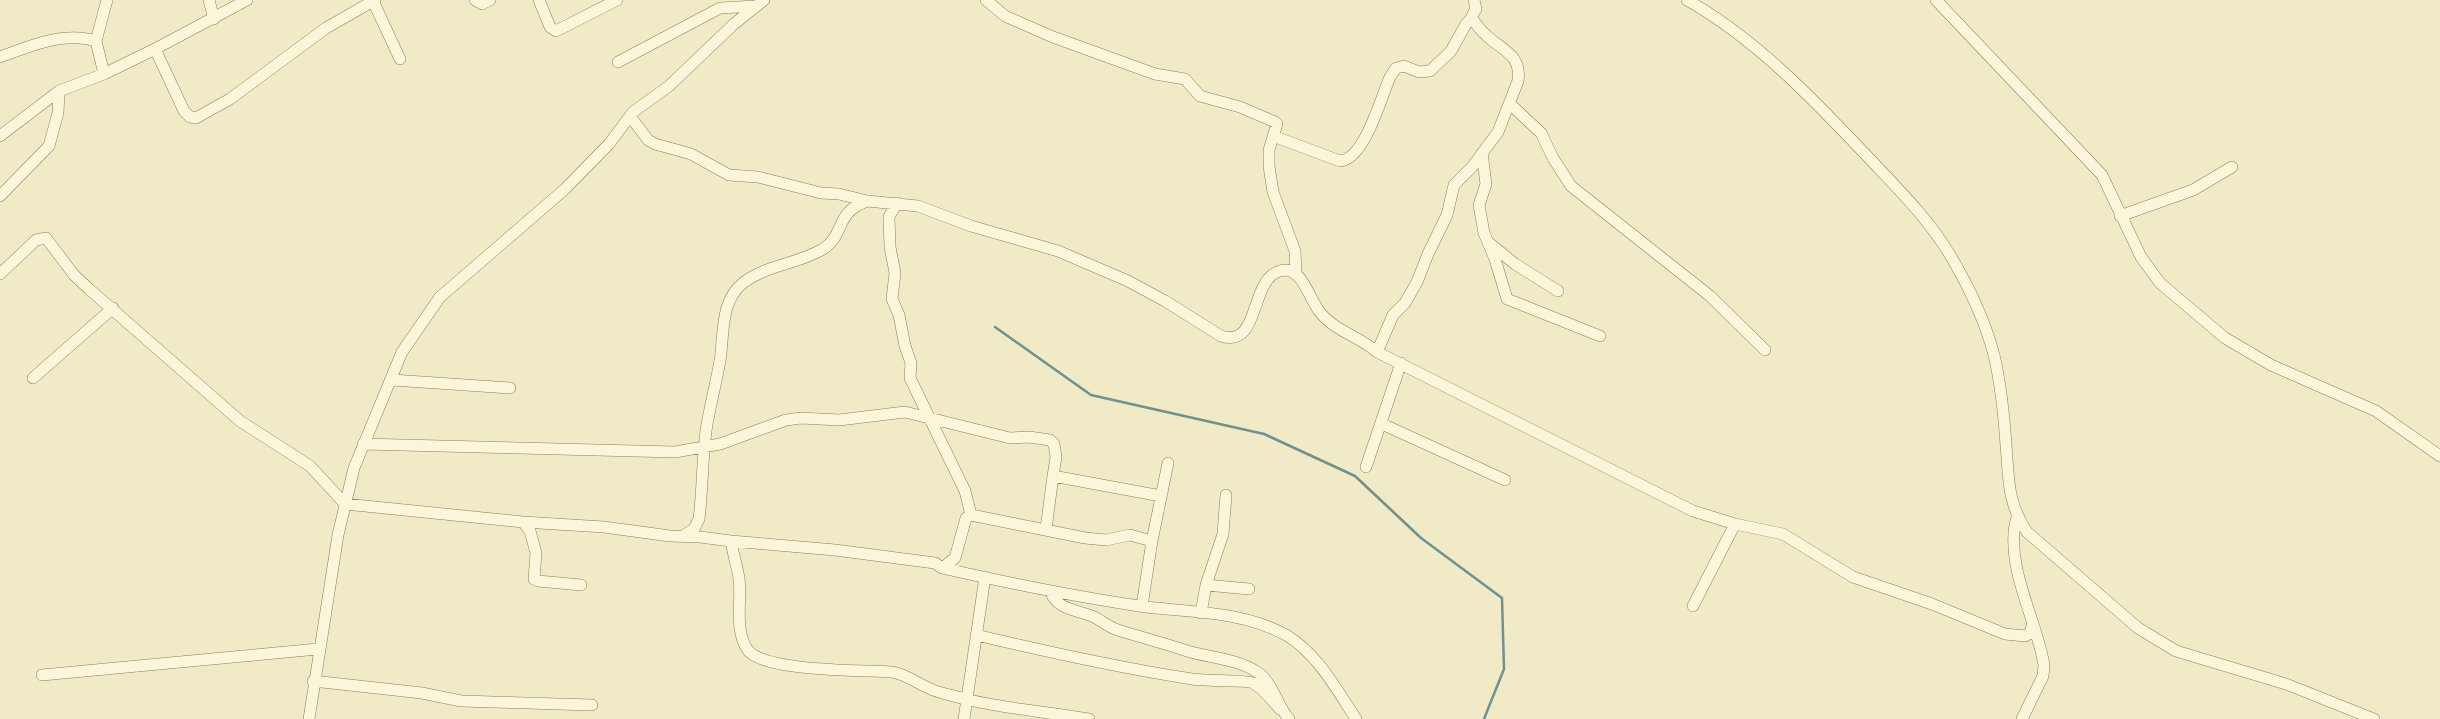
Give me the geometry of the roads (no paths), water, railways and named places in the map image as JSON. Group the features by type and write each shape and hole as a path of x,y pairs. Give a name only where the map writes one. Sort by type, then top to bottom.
{"street":[{"path":"104,74 96,41 107,0"},
{"path":"209,0 214,19"},
{"path":"0,136 59,91 104,74 214,19 247,0"},
{"path":"475,0 482,4 490,0"},
{"path":"539,0 550,27 556,31 617,0"},
{"path":"986,0 1005,16 1053,37 1155,74 1185,79 1200,96 1240,107 1272,120 1276,124 1269,166 1272,185 1295,251 1296,274 1324,317 1337,328 1363,340 1377,352 1401,362 1583,457 1693,511 1734,524 1783,534 1853,576 1975,620 2005,634 2025,636 2030,633 2033,623"},
{"path":"1273,136 1340,161 1345,161 1361,148 1390,77 1396,68 1404,66 1419,72 1430,71 1451,51 1466,24 1472,18 1476,8 1474,0"},
{"path":"1687,0 1734,32 1813,99 1899,190 1949,254 1975,307 1998,371 2002,393 2008,481 2017,517 2027,532 2138,628 2176,650 2286,684 2374,719"},
{"path":"1936,0 2088,158 2110,190 2120,216 2141,257 2160,283 2225,338 2271,365 2376,410 2440,456"},
{"path":"155,49 184,111 190,117 196,118 230,99 326,28 374,1 400,59"},
{"path":"618,62 720,8 760,3"},
{"path":"308,719 318,649 345,504 362,444 392,380 402,352 440,297 565,189 623,129 630,116 669,86 760,3"},
{"path":"1377,352 1393,315 1405,303 1417,282 1447,215 1454,185 1498,132 1510,104 1519,72 1515,62 1503,47 1487,37 1472,18"},
{"path":"0,57 76,36 96,41"},
{"path":"0,196 49,146 58,113 59,91"},
{"path":"1510,104 1541,133 1552,158 1571,186 1710,296 1765,350"},
{"path":"630,116 648,140 654,144 691,154 729,175 758,177 821,193 839,194 867,201 918,206 971,226 1058,252 1128,281 1165,301 1221,336 1231,339 1241,336 1247,328 1268,278 1282,270 1296,274"},
{"path":"1482,153 1486,184 1479,205 1486,241 1495,259 1507,299 1600,336"},
{"path":"2120,216 2193,190 2232,167"},
{"path":"682,536 694,529 699,518 707,426 720,359 722,330 733,294 741,284 754,275 824,248 836,235 846,212 856,205 867,201"},
{"path":"897,203 889,217 890,246 895,272 892,299 899,314 905,346 911,363 910,378 965,491 971,515"},
{"path":"0,274 36,240 46,238 74,275 240,421 310,466 345,504 835,550 935,563 942,568 1051,592 1142,606 1242,617 1288,636 1302,648 1326,675 1356,719"},
{"path":"1486,241 1515,264 1558,291"},
{"path":"33,378 112,308"},
{"path":"1366,467 1382,424 1401,362"},
{"path":"392,380 510,388"},
{"path":"362,444 500,446 675,452 705,448 786,420 802,418 839,420 905,412 1010,438 1029,437 1050,440 1054,444 1056,457 1046,530"},
{"path":"1382,424 1505,480"},
{"path":"1142,606 1152,541 1168,463"},
{"path":"1053,476 1161,496"},
{"path":"1201,612 1206,585 1223,534 1226,496"},
{"path":"942,568 955,558 966,518 971,515 1085,538 1106,540 1130,535 1152,541"},
{"path":"2017,517 2014,527 2014,548 2044,665 2043,676 2022,719"},
{"path":"523,522 530,531 536,553 534,579 581,585"},
{"path":"1693,606 1734,524"},
{"path":"731,541 739,580 738,605 740,623 747,649 753,656 768,662 793,666 837,668 850,672 893,672 932,690 967,700 1089,719"},
{"path":"964,719 985,578"},
{"path":"1206,585 1249,589"},
{"path":"1051,592 1053,599 1070,609 1094,617 1120,631 1187,651 1241,663 1260,673 1269,686 1280,709"},
{"path":"976,635 1078,659 1194,680 1247,681 1256,685 1289,719"},
{"path":"42,675 318,649"},
{"path":"313,681 422,693 462,701 592,706"}],"waterway":[{"path":"995,327 1091,395 1264,434 1355,476 1421,538 1502,598 1504,669 1484,719"}]}
